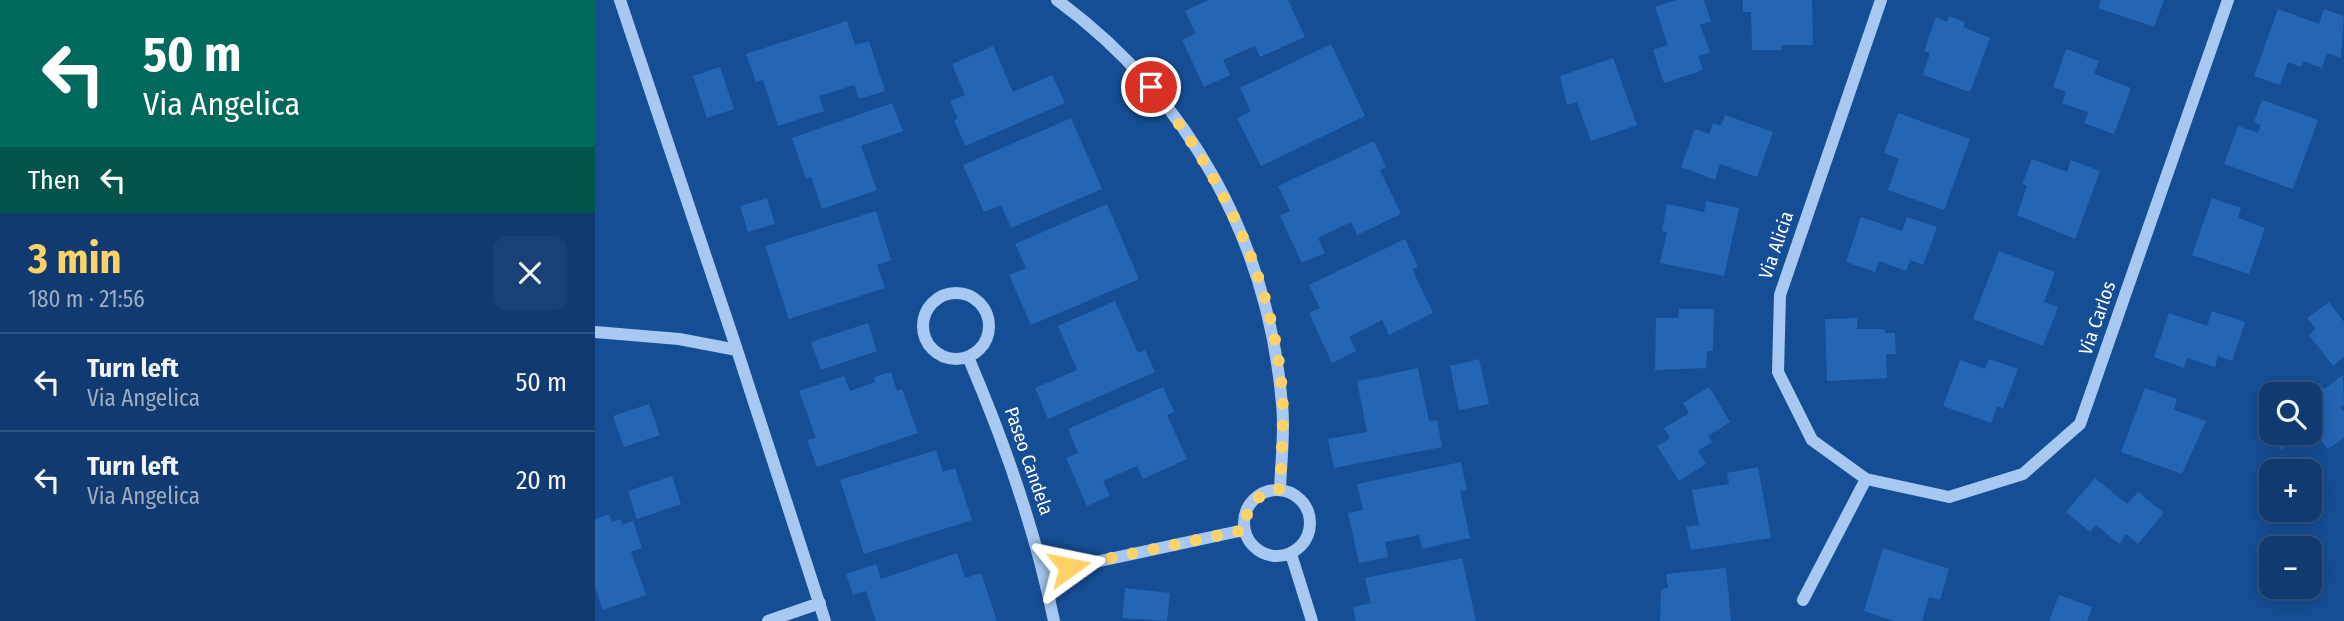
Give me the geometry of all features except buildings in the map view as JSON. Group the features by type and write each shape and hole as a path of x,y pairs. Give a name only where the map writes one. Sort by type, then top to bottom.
{"street":[{"path":"620,0 825,621"},
{"path":"1056,0 1097,30 1135,67 1201,155 1235,216 1259,283 1276,349 1283,408 1280,489"},
{"name":"Via Alicia","path":"1866,480 1812,440 1778,372 1780,295 1881,0"},
{"name":"Via Carlos","path":"1866,480 1949,497 2023,474 2080,424 2228,0"},
{"path":"952,293 971,296 985,309 989,328 983,346 968,357 949,359 932,351 923,334 924,315 935,300 952,293"},
{"path":"595,331 679,339 737,350"},
{"name":"Paseo Candela","path":"968,357 1011,460 1044,573 1054,621"},
{"path":"1803,600 1866,480"},
{"path":"1280,489 1300,498 1311,517 1307,539 1291,554 1276,557 1262,553 1250,544 1244,530 1246,509 1260,494 1280,489"},
{"path":"1044,573 1244,530"},
{"path":"1291,554 1312,621"},
{"path":"768,621 820,603"}],"route":[{"path":"1069,567 1244,530 1246,509 1260,494 1280,489 1283,408 1276,349 1259,283 1235,216 1201,155 1151,87"}]}
